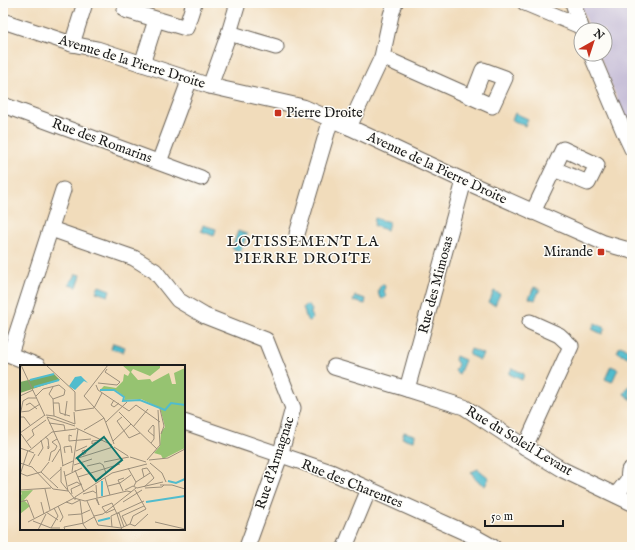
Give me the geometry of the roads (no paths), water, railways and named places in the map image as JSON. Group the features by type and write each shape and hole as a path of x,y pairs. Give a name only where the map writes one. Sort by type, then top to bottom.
{"street":[{"path":"72,44 85,3"},
{"path":"128,3 126,10 186,28 194,3"},
{"path":"210,86 238,3"},
{"path":"349,127 382,56 395,3"},
{"path":"525,3 573,24"},
{"path":"573,3 579,22"},
{"path":"142,64 156,20"},
{"name":"Avenue de la Pierre Droite","path":"3,21 72,44 97,49 210,86 303,107 533,212 616,247 632,251"},
{"path":"229,33 276,47"},
{"path":"382,56 473,96"},
{"path":"595,62 632,149"},
{"path":"159,162 187,87 187,79"},
{"name":"Rue des Romarins","path":"3,105 201,178"},
{"path":"297,234 331,119"},
{"path":"533,212 554,169"},
{"name":"Rue des Mimosas","path":"407,388 464,181"},
{"path":"36,365 6,353 51,229 63,190"},
{"name":"Rue d'Armagnac","path":"51,229 134,258 155,271 178,300 205,316 266,340 293,408 280,456 247,547"},
{"path":"616,247 632,240"},
{"path":"525,447 571,346 559,335 530,322"},
{"name":"Rue du Soleil Levant","path":"334,368 407,388 464,407 563,470 632,503"},
{"name":"Rue des Charentes","path":"185,422 280,456 331,472 369,489 472,542 493,547"},
{"path":"616,495 628,480 629,470"},
{"path":"345,547 369,489"}],"water":[{"path":"515,113 528,119 525,126 512,120"},
{"path":"375,218 389,222 387,230 374,226"},
{"path":"203,225 216,229 214,236 201,231"},
{"path":"238,231 247,234 240,252 232,248"},
{"path":"76,274 81,275 77,287 69,285 71,280"},
{"path":"382,284 385,286 384,290 386,297 382,299 379,296 378,290"},
{"path":"99,286 110,290 108,296 96,292"},
{"path":"534,287 540,289 535,300 529,298"},
{"path":"494,291 500,294 495,305 489,303"},
{"path":"355,296 366,299 365,304 353,301"},
{"path":"306,305 312,310 312,319 310,321 307,320 303,307"},
{"path":"595,323 605,328 602,334 592,329"},
{"path":"113,343 125,347 123,352 111,349"},
{"path":"620,346 632,351 630,358 617,352"},
{"path":"471,349 483,354 480,360 469,355"},
{"path":"456,356 465,360 459,374 455,371 458,364 455,360"},
{"path":"611,366 618,369 612,382 605,379"},
{"path":"512,368 524,374 522,380 509,374"},
{"path":"632,382 630,394 632,400 624,394"},
{"path":"404,432 415,435 414,441 402,438"},
{"path":"478,469 489,478 485,486 476,480 471,472"}],"place":[{"name":"Pierre Droite","path":"278,113"},
{"name":"Mirande","path":"601,252"}],"district":[{"name":"LOTISSEMENT LA PIERRE DROITE","path":"303,250"}]}
